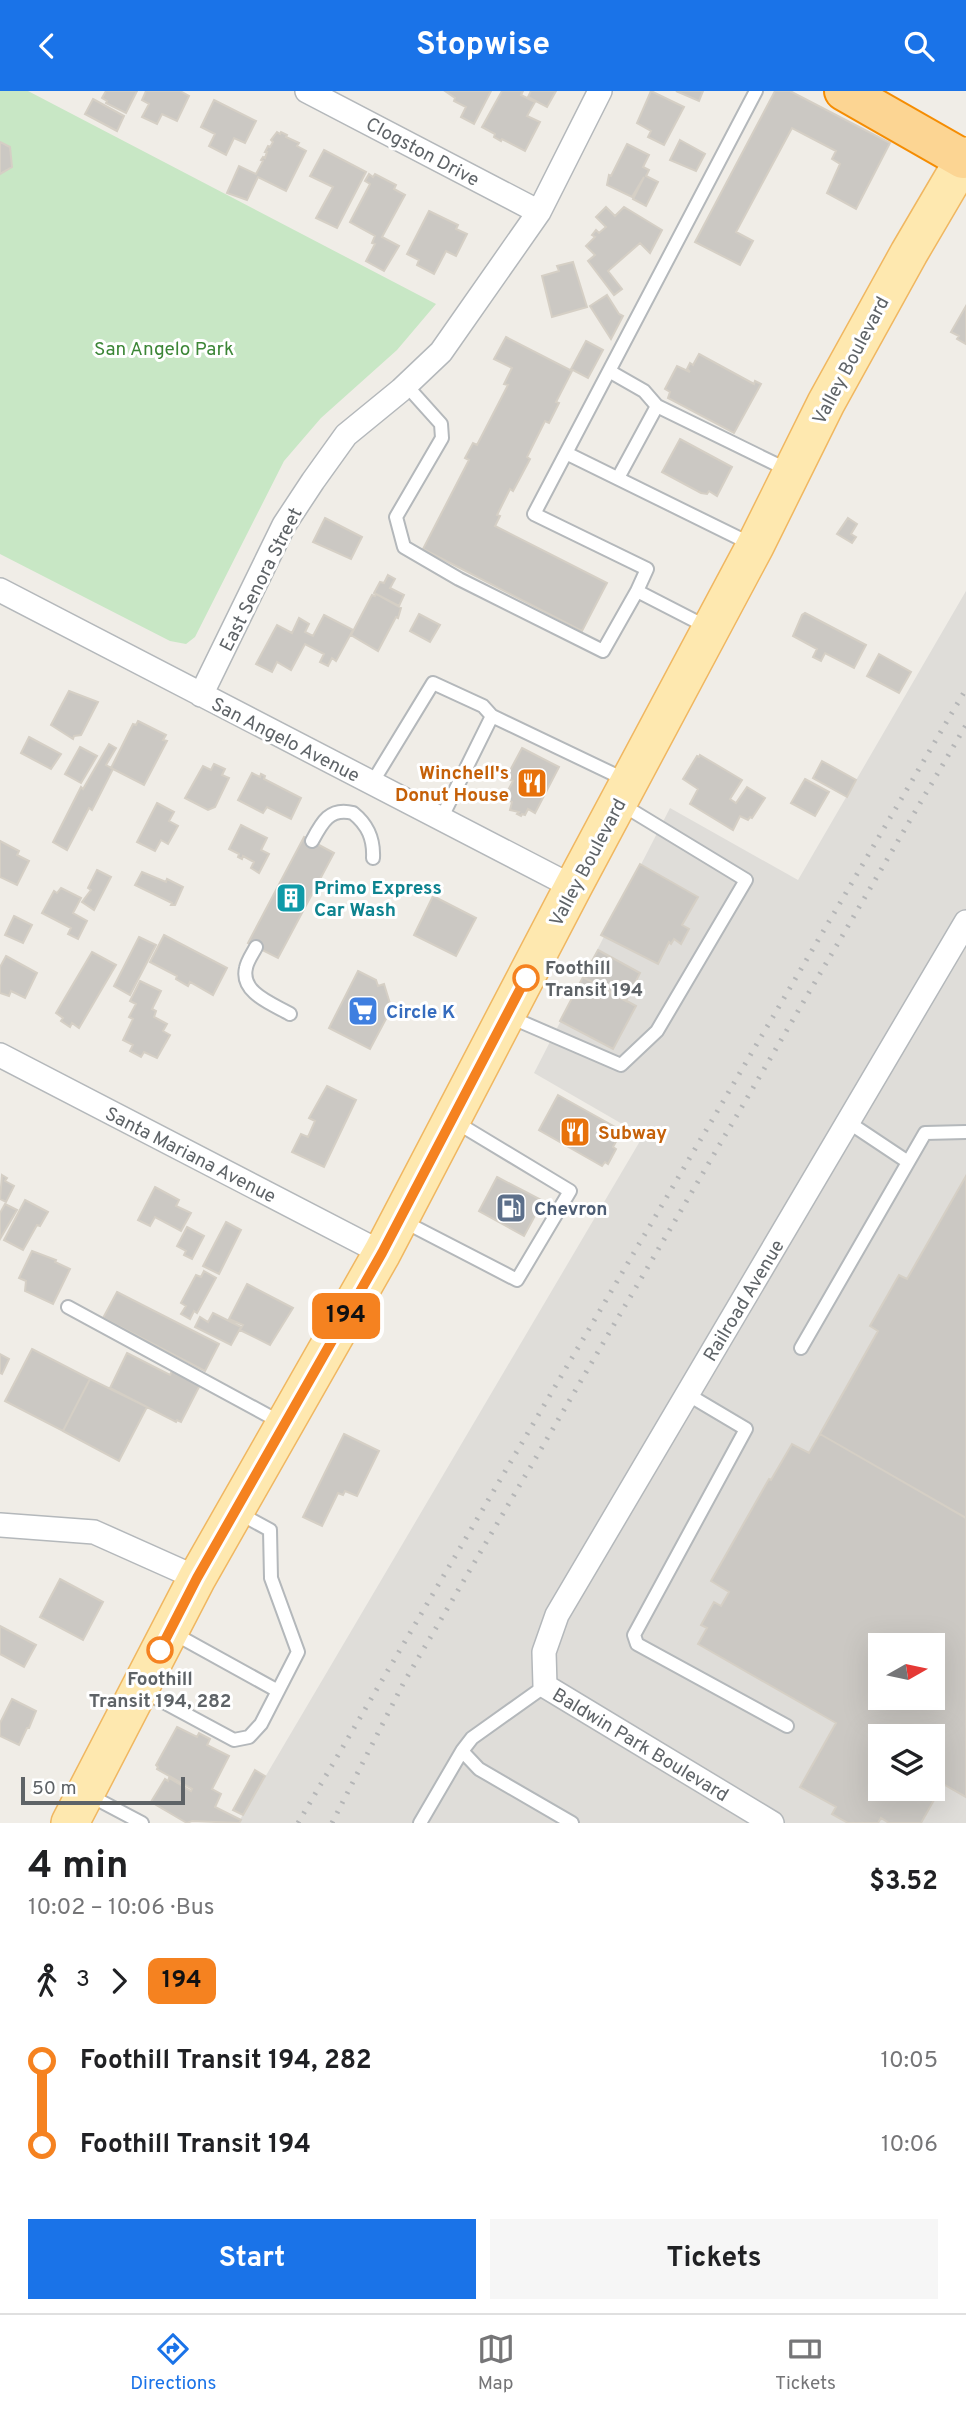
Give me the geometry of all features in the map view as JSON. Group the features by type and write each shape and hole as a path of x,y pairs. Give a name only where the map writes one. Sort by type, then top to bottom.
{"highway":[{"path":"844,91 965,151"}],"main road":[{"name":"Valley Boulevard","path":"77,1808 197,1578 382,1253 755,546 791,471 965,151"}],"street":[{"name":"Clogston Drive","path":"307,91 539,212"},
{"name":"East Senora Street","path":"201,695 284,525 346,436 406,386 441,352 539,212 600,91"},
{"name":"San Angelo Avenue","path":"0,590 573,887"},
{"name":"Railroad Avenue","path":"545,1686 544,1652 557,1615 966,922"},
{"name":"Santa Mariana Avenue","path":"0,1055 382,1253"},
{"path":"0,1525 94,1532 197,1578"},
{"name":"Baldwin Park Boulevard","path":"545,1686 772,1823"}],"lane":[{"path":"406,386 441,424 442,438 396,517 404,547 483,591 603,650 647,569 534,513 756,91"},
{"path":"609,371 644,391 657,406 791,471"},
{"path":"618,478 657,406"},
{"path":"566,453 755,546"},
{"path":"636,591 711,629"},
{"path":"372,783 433,683 483,706 492,716 624,792 746,880 657,1031 621,1065 506,1015"},
{"path":"441,819 492,716"},
{"path":"312,841 329,814 336,811 354,813 368,829 374,843 373,858"},
{"path":"256,947 246,967 245,980 251,991 290,1014"},
{"path":"399,1219 517,1280 570,1191 452,1120"},
{"path":"848,1122 908,1162"},
{"path":"801,1347 925,1133 966,1132"},
{"path":"68,1307 285,1425"},
{"path":"687,1394 746,1429 634,1635 637,1644 787,1726"},
{"path":"139,1689 234,1740 249,1737 261,1724 298,1652 271,1579 270,1530 235,1511"},
{"path":"170,1631 278,1691"},
{"path":"420,1823 472,1738 545,1686"},
{"path":"462,1751 480,1769 572,1823"},
{"path":"77,1808 143,1823"}],"shaded area":[{"path":"966,591 966,1823 238,1823 643,1136 534,1073 670,808 798,880"}],"green space":[{"name":"San Angelo Park","path":"0,91 28,91 436,304 397,350 321,418 284,461 195,637 186,644 170,641 0,554"}],"building":[{"path":"106,91 137,91 126,113 106,103 102,98"},
{"path":"146,91 180,91 189,96 177,121 162,114 157,124 142,117 149,104 142,100"},
{"path":"445,91 491,91 474,124 461,117 466,107 454,101 455,98"},
{"path":"502,91 523,91 521,95 535,102 527,116 540,122 525,151 502,139 501,141 482,127"},
{"path":"531,91 556,91 547,107 528,97"},
{"path":"651,91 684,107 664,145 648,137 651,131 637,123"},
{"path":"676,91 703,91 699,101"},
{"path":"775,91 790,91 890,143 856,209 827,193 840,164 832,159 836,151 792,128 736,232 753,241 740,265 695,242"},
{"path":"93,99 124,116 117,131 85,114"},
{"path":"214,100 256,121 245,143 234,138 226,155 209,146 215,134 201,127"},
{"path":"277,132 287,135 286,137 299,143 297,146 306,151 286,191 258,177 247,200 227,193 239,166 256,174"},
{"path":"680,140 705,154 696,171 670,160"},
{"path":"0,142 10,147 12,167 0,174"},
{"path":"627,144 649,155 643,167 649,170 646,176 658,182 646,206 633,199 644,177 632,197 607,185 609,175 611,176"},
{"path":"324,150 366,172 337,228 316,218 333,187 310,176"},
{"path":"369,174 373,177 375,174 396,185 394,189 405,195 382,237 399,246 384,271 366,261 375,244 372,243 375,236 350,222 370,184 365,181"},
{"path":"606,207 615,216 624,207 662,230 650,253 640,243 608,271 622,289 614,295 588,261 595,255 586,246 595,237 592,235 596,230 599,233 606,227 596,217"},
{"path":"429,211 458,225 456,229 467,234 456,256 446,251 434,274 417,265 419,260 407,254"},
{"path":"573,262 587,307 552,317 542,276 559,271 557,266"},
{"path":"607,295 623,316 611,339 590,306"},
{"path":"966,306 966,344 951,332"},
{"path":"506,337 572,371 549,423 545,421 527,457 530,459 497,515 500,516 495,526 607,583 582,631 423,549 469,460 465,458 473,443 477,445 508,385 504,384 512,368 494,359"},
{"path":"586,341 603,350 588,378 571,369"},
{"path":"699,354 754,384 755,381 761,384 734,433 668,398 670,392 665,389 677,366 690,372 687,369 690,363 693,365"},
{"path":"680,439 732,467 717,496 709,491 707,494 701,493 662,472"},
{"path":"325,518 362,537 351,559 313,542"},
{"path":"848,518 857,524 851,534 856,537 852,543 837,534"},
{"path":"388,575 395,579 390,588 404,595 399,606 374,593"},
{"path":"376,594 401,608 378,651 351,635 372,595"},
{"path":"805,613 866,645 854,668 825,653 821,661 813,657 817,649 793,636"},
{"path":"419,614 440,625 430,642 410,631"},
{"path":"324,615 353,630 336,661 332,658 328,666 320,662 324,654 305,644 291,670 277,662 272,672 256,664 277,625 292,633 299,618 309,624 305,632 313,636"},
{"path":"879,654 911,672 899,693 867,676"},
{"path":"69,691 98,702 81,735 74,736 73,739 51,725"},
{"path":"138,721 166,735 163,740 167,741 144,785 111,768 133,724 136,725"},
{"path":"29,737 61,754 51,769 21,753"},
{"path":"109,744 116,748 106,765 113,769 67,850 53,842 81,787 83,789"},
{"path":"80,747 97,756 81,783 65,774"},
{"path":"522,748 559,767 535,813 528,809 525,815 521,816 517,814 519,812 510,810 512,802 504,798 513,781 506,778"},
{"path":"700,755 742,780 730,799 736,803 747,787 765,798 752,818 748,820 740,816 733,830 690,804 698,789 683,779"},
{"path":"822,761 856,780 847,797 813,778"},
{"path":"214,764 225,769 222,775 229,778 215,807 208,810 185,798 203,766 211,770"},
{"path":"252,773 265,776 264,779 301,798 291,819 267,807 263,813 238,800"},
{"path":"805,779 829,792 815,816 791,803"},
{"path":"157,803 174,812 169,821 178,826 168,844 161,840 155,851 137,842"},
{"path":"241,825 267,838 261,850 269,854 259,873 251,868 254,862 243,856 242,859 238,857 239,854 229,849"},
{"name":"Primo Express Car Wash","path":"304,837 334,853 278,958 248,943"},
{"path":"0,841 19,851 17,855 29,861 17,885 0,877"},
{"path":"640,864 698,897 682,925 689,929 681,944 674,939 671,944 669,942 658,964 601,935"},
{"path":"97,870 111,877 94,910 82,902 91,890 88,888"},
{"path":"142,872 183,887 175,905 135,885"},
{"path":"61,888 81,898 73,913 87,921 78,939 68,934 71,928 42,913 54,891 57,893"},
{"path":"433,896 476,918 456,956 414,935"},
{"path":"14,916 32,925 23,943 5,935"},
{"path":"164,935 227,968 213,995 190,982 188,986 176,979 177,976 150,962"},
{"path":"139,937 156,945 130,995 114,986"},
{"path":"598,950 640,973 626,1001 583,977"},
{"path":"92,952 116,965 79,1028 72,1023 70,1027 61,1021 63,1018 56,1013"},
{"path":"6,956 37,973 25,998 11,991 9,996 0,993 0,967"},
{"name":"Circle K","path":"358,971 376,980 378,986 384,984 392,1010 385,1012 387,1017 370,1049 329,1028"},
{"path":"583,977 636,1006 613,1049 560,1021"},
{"path":"140,981 161,991 152,1009 156,1011 154,1017 167,1024 163,1031 170,1035 157,1058 144,1052 141,1057 130,1051 133,1045 123,1040 133,1019 129,1017 136,1004 130,1001"},
{"path":"327,1086 356,1100 324,1167 292,1152 301,1134 308,1137 315,1121 309,1118"},
{"path":"558,1095 622,1131 608,1164 605,1162 602,1166 539,1130"},
{"path":"2,1175 7,1178 5,1181 14,1186 6,1202 0,1199"},
{"path":"966,1176 966,1518 820,1434 878,1331 870,1326 899,1275 907,1279"},
{"path":"497,1177 543,1201 524,1236 479,1211"},
{"path":"155,1187 179,1200 176,1206 191,1213 181,1231 155,1217 150,1226 138,1220"},
{"path":"25,1200 48,1212 23,1250 4,1240"},
{"path":"5,1204 17,1210 0,1239 0,1213"},
{"path":"226,1222 241,1230 219,1274 203,1266"},
{"path":"187,1227 204,1236 192,1259 184,1255 186,1251 177,1246"},
{"path":"32,1251 56,1260 55,1262 70,1269 53,1304 25,1291 26,1281 19,1278"},
{"path":"204,1271 216,1278 197,1313 194,1311 190,1319 181,1314 186,1306 181,1303 196,1275 201,1277"},
{"path":"247,1284 293,1308 270,1345 240,1330 243,1325 229,1319"},
{"path":"117,1292 219,1344 205,1371 103,1318"},
{"path":"213,1313 241,1327 231,1345 195,1327 200,1317 208,1322"},
{"path":"32,1349 90,1379 63,1431 5,1401"},
{"path":"127,1353 170,1375 172,1371 200,1385 181,1422 176,1422 110,1388"},
{"path":"0,1354 9,1359 2,1374 0,1373"},
{"path":"90,1379 147,1407 119,1461 63,1431"},
{"path":"344,1434 379,1451 357,1496 345,1491 343,1495 338,1493 322,1526 303,1517"},
{"path":"820,1434 966,1518 966,1797 945,1785 945,1724 868,1724 868,1801 933,1801 921,1823 889,1823 881,1818 878,1823 848,1823 832,1814 836,1807 800,1787 836,1723 698,1644 707,1628 701,1625 714,1602 721,1606 729,1592 711,1581 792,1444 809,1453"},
{"path":"60,1579 103,1602 83,1640 40,1617"},
{"path":"0,1626 36,1645 24,1667 0,1654"},
{"path":"12,1699 36,1711 19,1745 0,1736 0,1723"},
{"path":"177,1727 197,1737 199,1733 210,1739 207,1745 229,1756 212,1789 221,1794 215,1807 241,1820 239,1823 187,1823 151,1802 165,1779 168,1781 169,1778 191,1791 192,1789 157,1769 156,1765"},
{"path":"255,1770 265,1776 243,1815 233,1810"}],"railway":[{"path":"298,1823 966,689"},
{"path":"332,1823 403,1684 966,725"}],"bus line":[{"name":"194","path":"160,1650 197,1578 382,1253 526,978"}],"place":[{"name":"Winchell's Donut House","path":"532,783"},
{"name":"Primo Express Car Wash","path":"291,898"},
{"name":"Foothill Transit 194","path":"526,978"},
{"name":"Circle K","path":"363,1011"},
{"name":"Subway","path":"575,1132"},
{"name":"Chevron","path":"511,1208"},
{"name":"Foothill Transit 194, 282","path":"160,1650"}]}
